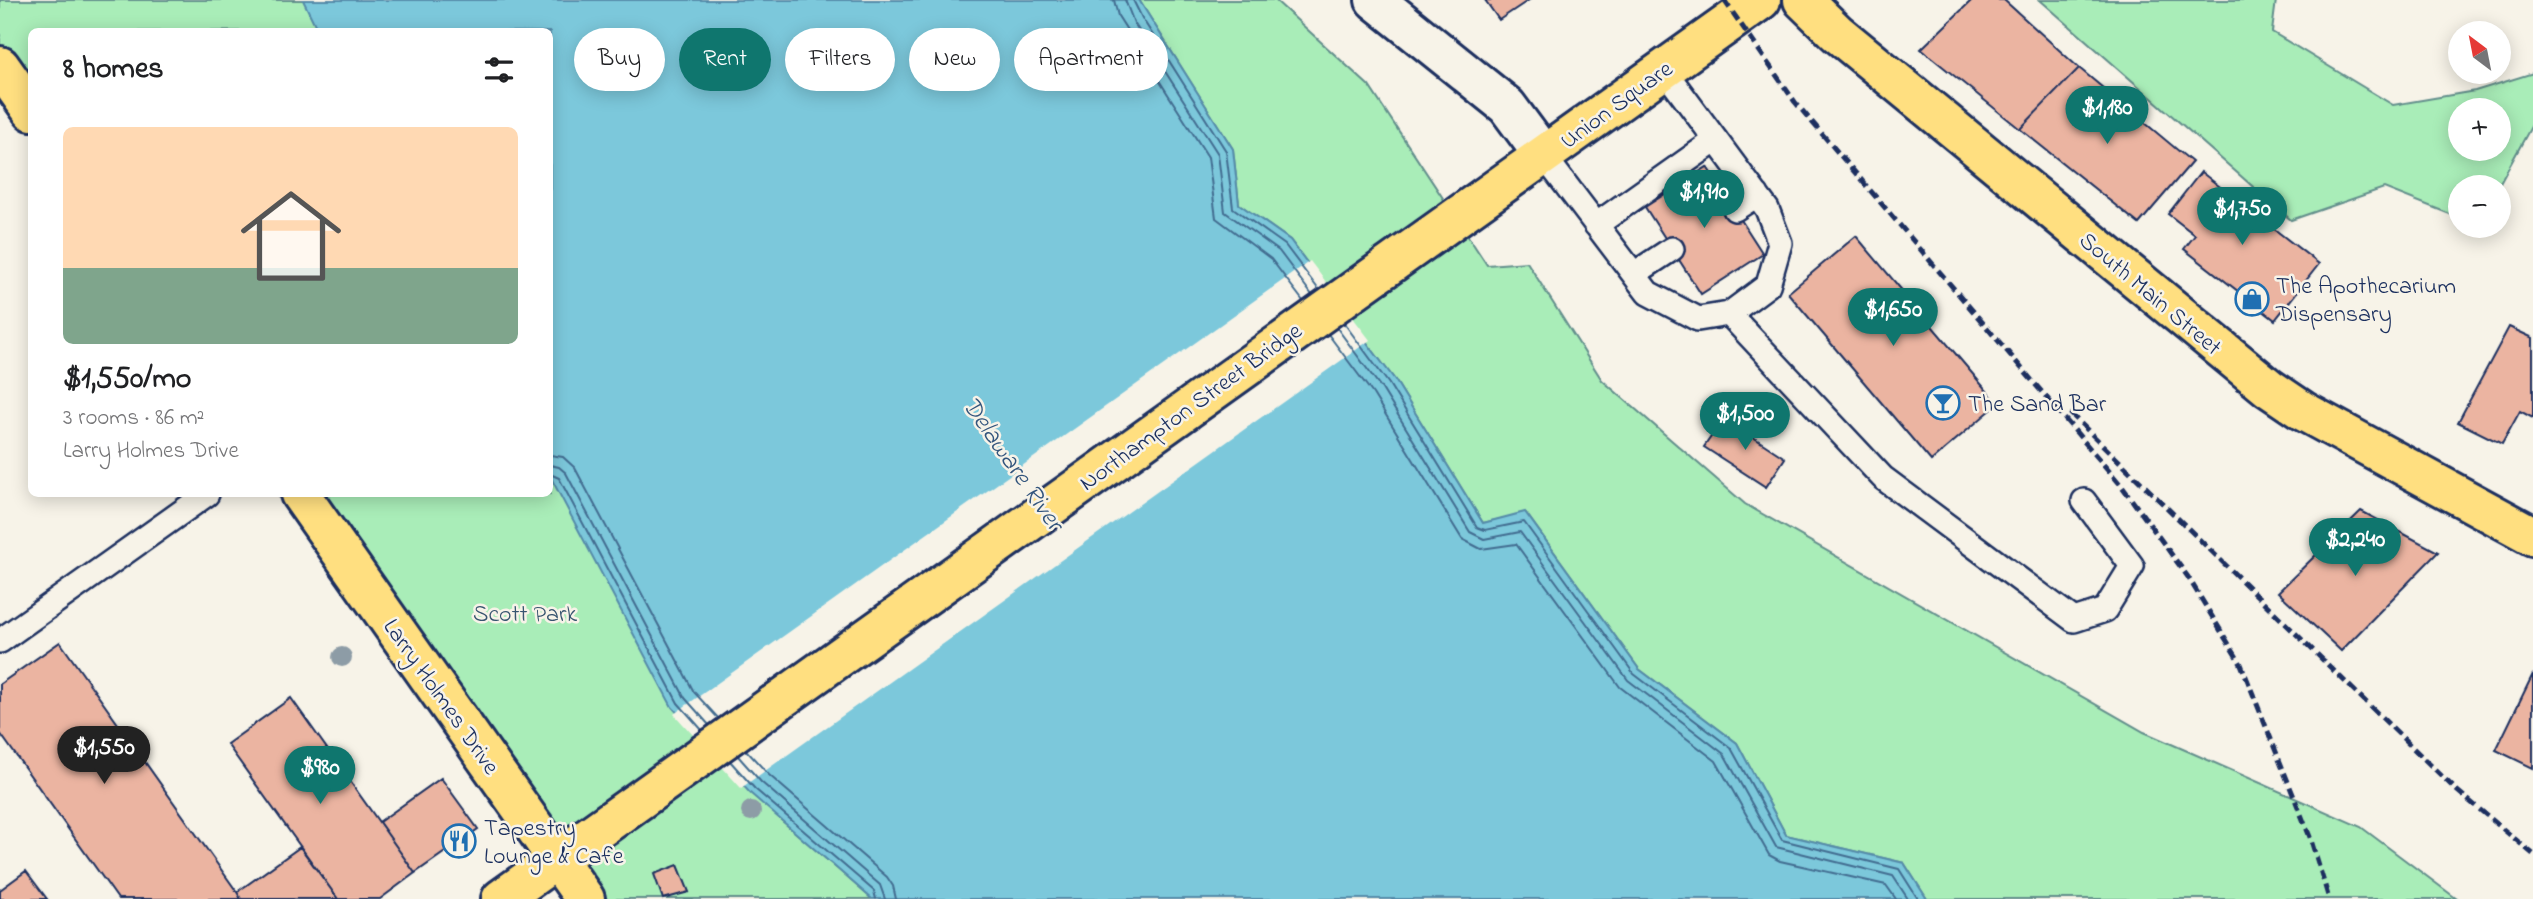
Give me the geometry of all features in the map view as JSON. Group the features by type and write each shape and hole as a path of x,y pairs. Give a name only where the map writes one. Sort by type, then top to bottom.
{"main road":[{"name":"Union Square","path":"1469,207 1761,0"},
{"name":"South Main Street","path":"1803,0 1837,33 2269,388 2303,411 2533,536"},
{"path":"0,66 28,105"},
{"name":"Northampton Street Bridge","path":"501,899 1469,207"},
{"name":"Larry Holmes Drive","path":"302,497 584,899"}],"street":[{"path":"1375,0 1507,106 1544,156"}],"lane":[{"path":"1544,156 1648,293 1698,319 1729,314 1768,285 1780,243 1767,209 1664,70"},
{"path":"1596,225 1716,140"},
{"path":"1735,209 1757,195"},
{"path":"1633,274 1672,249"},
{"path":"1729,314 1883,478 2074,620 2105,610 2132,566 2084,501"},
{"path":"0,642 203,497"}],"green space":[{"path":"0,0 359,0 372,28 28,28 28,107 0,66"},
{"path":"1139,0 1275,0 1369,86 1487,265 1527,262 1602,380 1745,504 2144,732 2361,827 2457,899 1927,899 1904,863 1786,835 1737,743 1639,669 1526,513 1483,523 1395,380 1290,240 1239,204 1233,149 1168,46 1168,28 1157,28"},
{"path":"2040,0 2276,0 2272,32 2393,105 2475,91 2498,84 2511,84 2511,80 2533,73 2533,123 2505,175 2448,175 2448,213 2384,188 2291,220"},
{"name":"Scott Park","path":"553,411 780,819 872,899 592,899 302,497 553,497"}],"water":[{"name":"Delaware River","path":"303,0 1139,0 1157,28 1014,28 1014,91 1168,91 1168,46 1233,149 1239,204 1290,240 1395,380 1483,523 1525,512 1639,669 1737,743 1786,835 1904,863 1927,899 872,899 750,793 672,707 553,482 553,28 317,28"}],"pier":[{"path":"1310,261 1370,340 741,788 674,714"}],"building":[{"path":"1485,0 1529,0 1499,20"},
{"path":"1972,0 2004,0 2079,68 2020,129 1921,49"},
{"path":"2079,68 2192,162 2139,224 2020,129"},
{"path":"1707,167 1763,254 1701,294 1645,207"},
{"path":"2201,172 2319,264 2275,320 2184,249 2195,235 2168,214"},
{"path":"1856,236 1998,404 1931,461 1788,293"},
{"path":"2509,327 2533,338 2533,418 2520,411 2502,444 2458,422"},
{"path":"1724,418 1785,458 1766,487 1704,447"},
{"path":"2361,511 2438,552 2341,651 2278,592"},
{"path":"60,642 241,899 118,899 0,733 0,684"},
{"path":"2533,674 2533,768 2496,750"},
{"path":"291,698 415,873 380,899 338,899 227,744"},
{"path":"441,778 478,829 415,873 379,822"},
{"path":"300,847 338,899 241,899 237,892"},
{"path":"678,865 689,892 663,899 654,874"},
{"path":"26,871 47,899 0,899 0,890"}],"railway":[{"path":"1724,0 1795,102 2121,485 2188,577 2241,664 2310,837 2329,899"},
{"path":"2070,413 2455,789 2533,854"}],"place":[{"name":"The Apothecarium Dispensary","path":"2252,299"},
{"name":"The Sand Bar","path":"1943,403"},
{"name":"Tapestry Lounge & Cafe","path":"459,841"}]}
